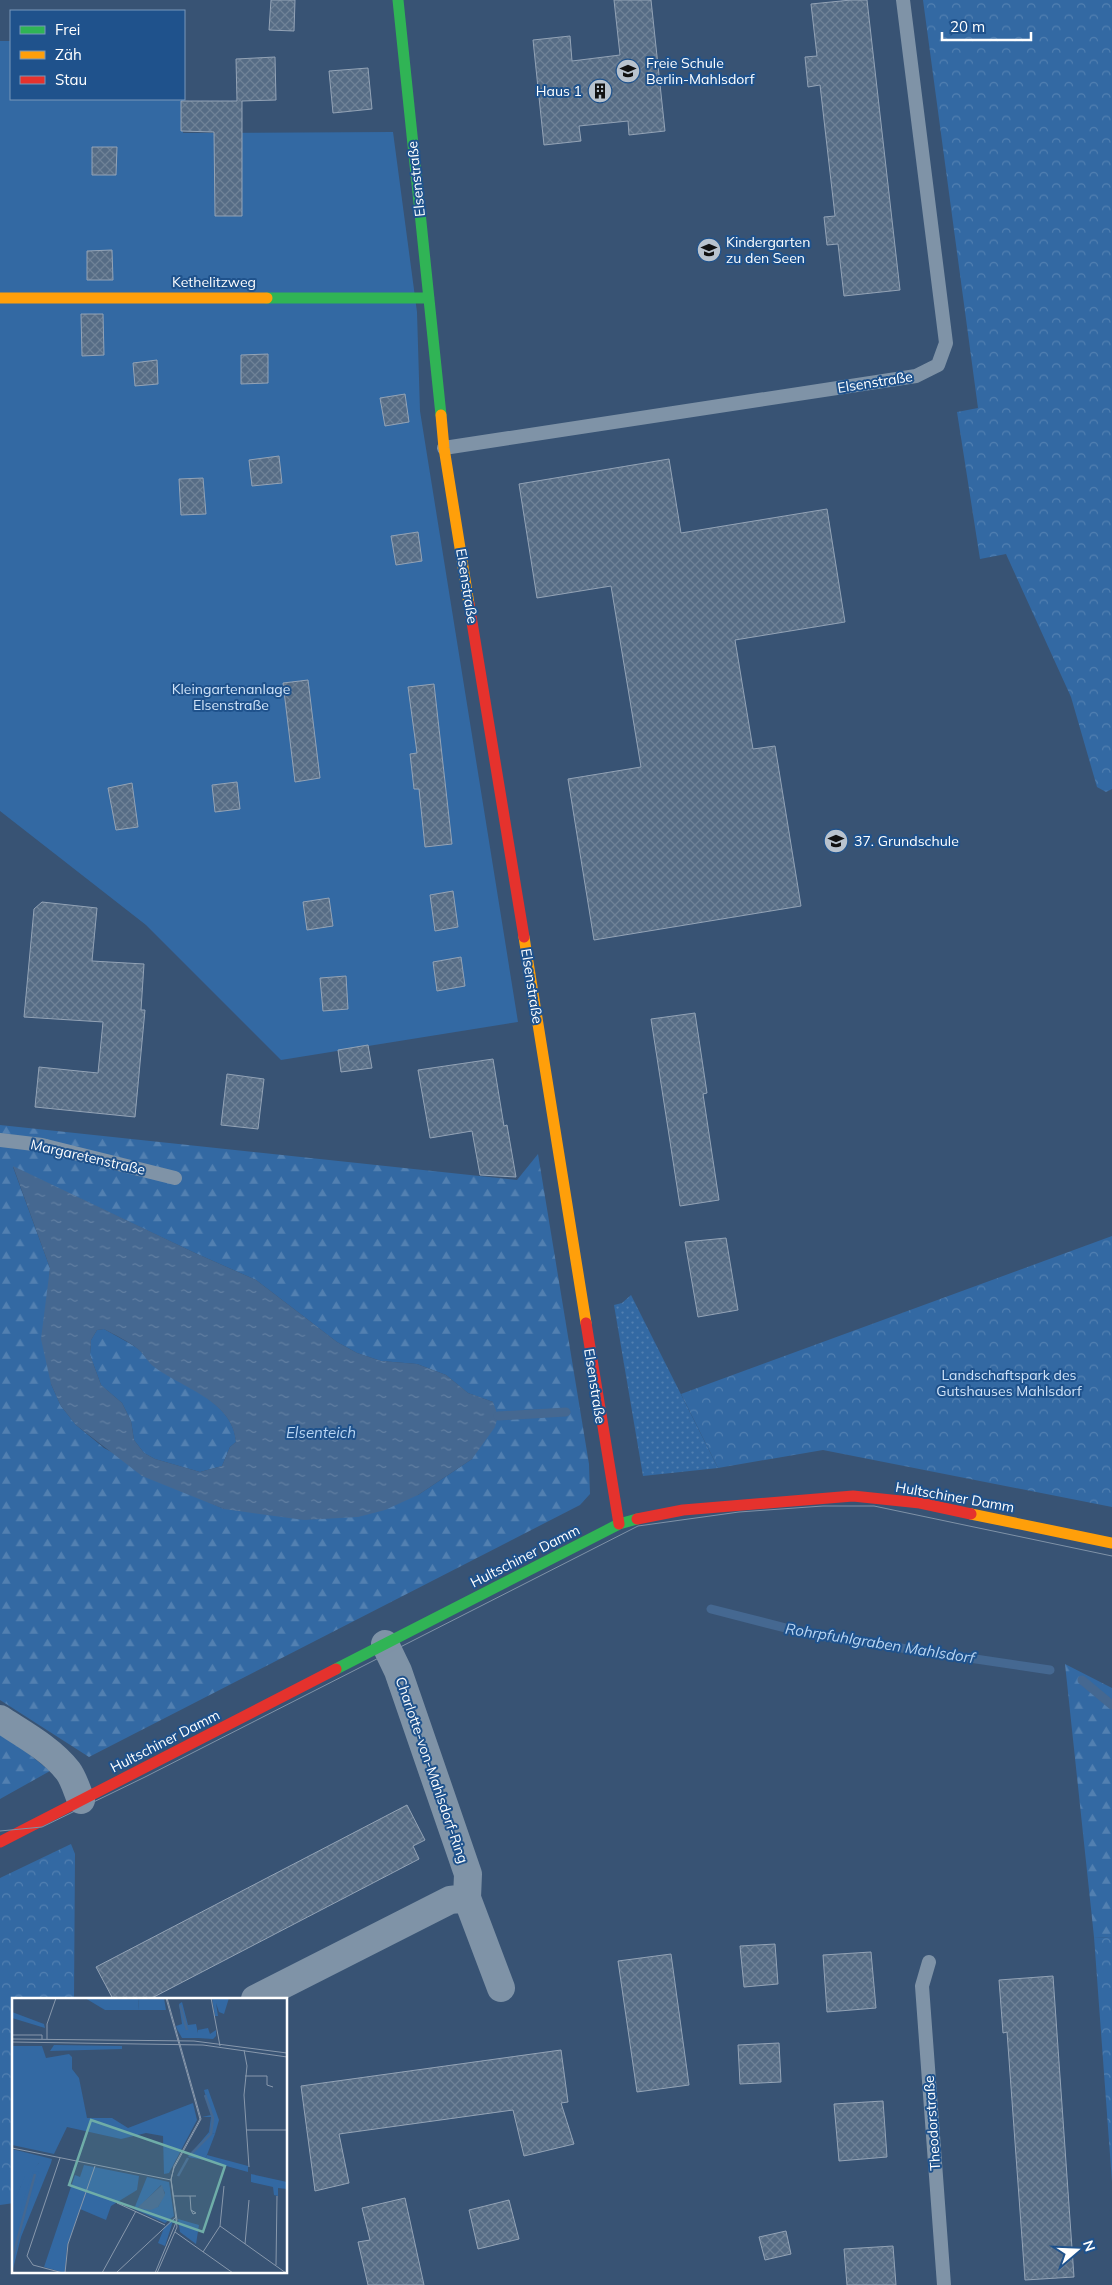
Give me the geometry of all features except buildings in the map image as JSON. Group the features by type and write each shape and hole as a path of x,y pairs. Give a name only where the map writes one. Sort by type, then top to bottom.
{"street":[{"name":"Elsenstraße","path":"398,0 444,448 592,1363 620,1524"},
{"name":"Kethelitzweg","path":"0,298 428,298"},
{"name":"Hultschiner Damm","path":"0,1842 620,1524 652,1515 683,1510 853,1496 920,1503 1112,1543"},
{"name":"Charlotte-von-Mahlsdorf-Ring","path":"385,1644 398,1671 468,1874 467,1898 501,1988"},
{"path":"0,1719 48,1752 69,1772 81,1800"},
{"path":"262,1997 450,1900 467,1898"}],"lane":[{"name":"Elsenstraße","path":"444,448 916,376 938,365 946,343 903,0"},
{"name":"Margaretenstraße","path":"0,1140 42,1145 175,1178"},
{"name":"Theodorstraße","path":"929,1962 922,1986 944,2285"}],"green space":[{"path":"923,0 1112,0 1112,789 1106,792 1097,787 1071,697 1006,554 980,559 957,412 978,408"},
{"name":"Kleingartenanlage Elsenstraße","path":"0,41 10,41 10,100 184,100 183,133 393,132 417,312 420,411 518,1022 281,1060 146,925 0,811"},
{"path":"0,1125 517,1180 538,1154 589,1464 590,1494 580,1505 89,1757 0,1700","holes":["13,1167 256,1280 337,1342 357,1353 381,1361 417,1364 446,1375 468,1393 493,1402 472,1459 418,1495 224,1509 199,1498 104,1448 76,1425 61,1406 51,1384 48,1294 50,1268"]},
{"name":"Landschaftspark des Gutshauses Mahlsdorf","path":"1112,1236 1112,1507 823,1450 718,1468 681,1394"},
{"path":"631,1295 718,1468 643,1476 614,1305 622,1303"},
{"path":"104,1329 137,1348 155,1367 206,1397 227,1416 233,1428 236,1442 230,1447 222,1466 200,1472 155,1459 144,1453 134,1440 131,1421 122,1403 101,1385 90,1355 91,1340 97,1330"},
{"path":"1065,1664 1112,1688 1112,1938 1094,1937"},
{"path":"0,1731 50,1771 0,1799"},
{"path":"71,1844 75,1854 74,1998 12,1998 12,2203 0,2205 0,1878"},
{"path":"1094,1937 1112,1938 1112,2182"}],"water":[{"name":"Elsenteich","path":"13,1166 256,1280 337,1342 357,1353 381,1361 417,1364 446,1375 468,1393 493,1402 498,1416 495,1427 472,1459 418,1495 385,1510 358,1517 304,1520 224,1509 142,1476 76,1425 61,1406 51,1384 41,1339 50,1268","holes":["104,1329 134,1346 153,1366 204,1396 226,1416 233,1428 236,1442 230,1447 222,1466 200,1472 155,1459 144,1453 134,1440 131,1421 122,1403 101,1385 90,1355 91,1340 97,1330"]}],"waterway":[{"name":"Rohrpfuhlgraben Mahlsdorf","path":"498,1416 566,1412"},
{"name":"Rohrpfuhlgraben Mahlsdorf","path":"711,1609 813,1635 1050,1670"},
{"name":"Rohrpfuhlgraben Mahlsdorf","path":"1082,1680 1112,1705"}],"tram line":[{"path":"0,1831 42,1827 145,1777 638,1526 739,1512 823,1506 874,1506 1112,1556"}],"traffic: fast":[{"path":"398,0 441,415"},
{"path":"267,298 429,298"},
{"path":"336,1669 619,1524 637,1519"}],"traffic: slow":[{"path":"0,298 267,298"},
{"path":"441,415 444,448 469,604"},
{"path":"524,937 586,1323"},
{"path":"971,1514 1112,1543"}],"traffic: jam":[{"path":"469,604 524,937"},
{"path":"586,1323 619,1524"},
{"path":"637,1519 683,1510 853,1496 920,1503 971,1514"},
{"path":"0,1842 336,1669"}],"place":[{"name":"Freie Schule Berlin-Mahlsdorf","path":"628,71"},
{"name":"Haus 1","path":"600,91"},
{"name":"Kindergarten zu den Seen","path":"709,250"},
{"name":"37. Grundschule","path":"836,841"}]}
